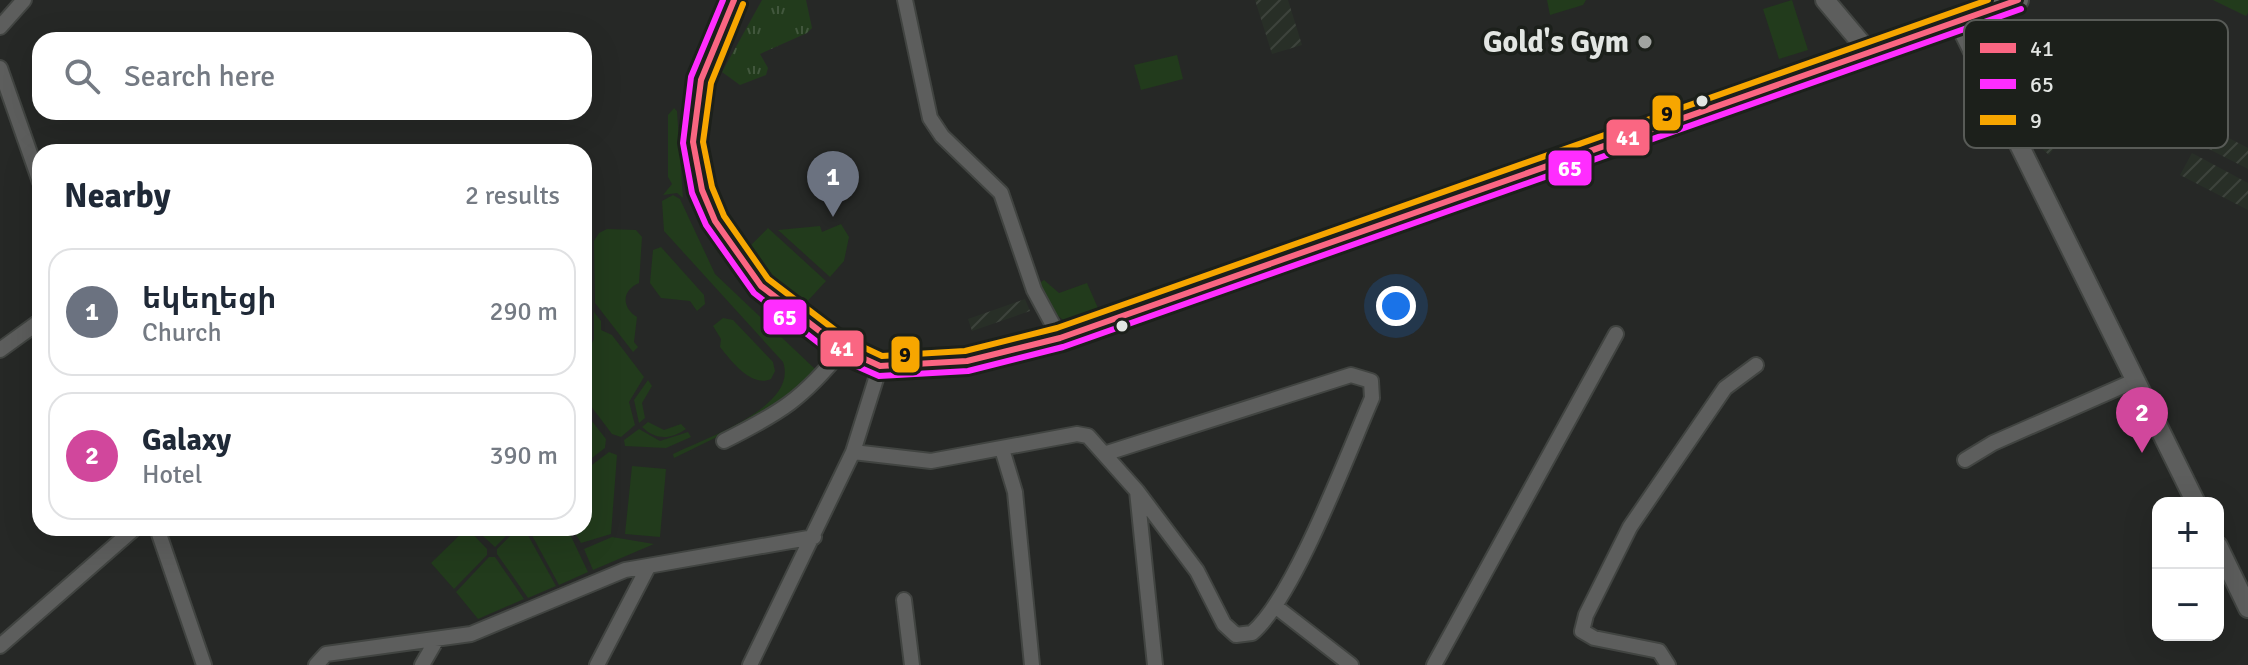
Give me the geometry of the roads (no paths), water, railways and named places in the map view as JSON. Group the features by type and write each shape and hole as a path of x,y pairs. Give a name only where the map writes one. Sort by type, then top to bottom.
{"main road":[{"path":"734,0 701,80 693,142 702,190 733,251 761,286 843,349 880,366 967,361 1060,338 2018,0"}],"street":[{"path":"0,27 24,0"},
{"path":"905,0 930,118 942,136 1001,193 1034,290 1060,338"},
{"path":"1825,0 1868,51"},
{"path":"1958,21 1964,33"},
{"path":"0,68 32,159"},
{"path":"2020,148 2193,497"},
{"path":"0,350 32,327"},
{"path":"1434,665 1616,334"},
{"path":"724,441 781,412 818,380 843,349"},
{"path":"1668,665 1659,651 1594,638 1582,631 1586,615 1630,527 1668,470 1725,388 1756,365"},
{"path":"750,665 853,452 880,366"},
{"path":"853,452 931,461 1077,434 1088,436 1107,453 1197,571 1230,631 1236,635 1252,633 1275,606 1372,398 1371,381 1351,375 1107,453"},
{"path":"1965,460 1993,443 2134,381"},
{"path":"1002,449 1015,492 1032,665"},
{"path":"1137,491 1155,665"},
{"path":"0,646 126,536"},
{"path":"160,536 204,665"},
{"path":"316,665 326,654 471,634 625,570 647,569 814,537"},
{"path":"2224,558 2248,608"},
{"path":"597,665 647,569"},
{"path":"904,600 912,665"},
{"path":"1275,606 1351,665"},
{"path":"422,665 437,639"}],"place":[{"name":"Gold's Gym","path":"1645,42"},
{"name":"եկեղեցի","path":"833,217"},
{"name":"Galaxy","path":"2142,453"}]}
